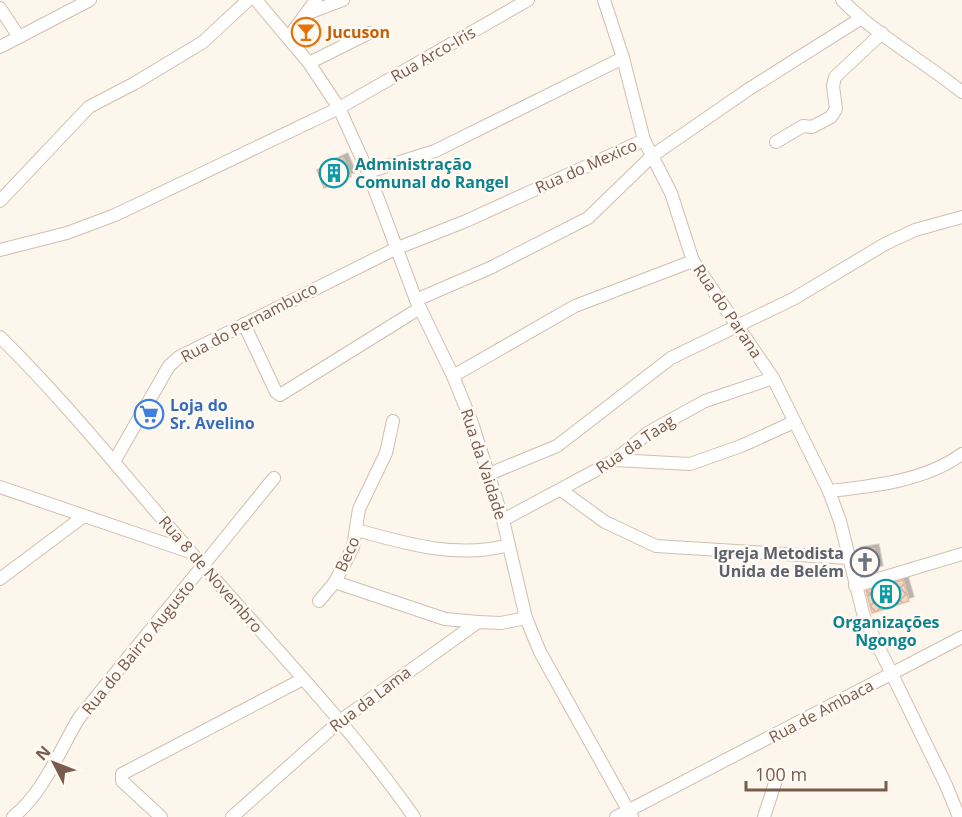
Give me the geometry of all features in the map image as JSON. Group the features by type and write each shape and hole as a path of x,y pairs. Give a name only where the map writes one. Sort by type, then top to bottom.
{"street":[{"path":"0,47 90,0"},
{"path":"0,201 77,117 102,99 135,83 203,42 248,0"},
{"name":"Rua da Vaidade","path":"256,0 309,63 339,108 368,172 395,249 418,304 453,376 489,474 526,618 544,660 630,814"},
{"path":"288,38 316,0"},
{"path":"306,14 343,0"},
{"name":"Rua Arco-Iris","path":"0,250 67,233 115,215 339,108 528,0"},
{"name":"Rua do Parana","path":"604,0 623,58 644,140 671,194 693,261 773,378 829,491 840,520 864,617 946,785 958,817"},
{"path":"842,0 860,19 962,92"},
{"path":"0,8 19,37"},
{"name":"Rua do Mexico","path":"244,324 276,392 280,395 418,304 580,223 614,195 652,156 749,89 860,19"},
{"path":"309,63 369,33"},
{"path":"776,142 803,126 812,128 831,117 836,110 833,86 835,77 882,33"},
{"path":"368,172 435,151 623,58"},
{"name":"Rua do Mexico","path":"395,249 466,221 644,140"},
{"path":"489,474 557,447 661,364 738,324 793,299 885,244 915,230 962,217"},
{"name":"Rua do Pernambuco","path":"115,460 169,366 179,357 395,249"},
{"path":"453,376 575,306 693,261"},
{"name":"Rua 8 de Novembro","path":"0,337 115,460 203,567 340,721 384,774 414,817"},
{"name":"Rua da Taag","path":"502,520 615,460 649,432 705,401 773,378"},
{"path":"357,530 358,514 386,453 393,421"},
{"path":"615,460 690,464 741,446 794,422"},
{"path":"829,491 861,487 921,474 947,465 962,454"},
{"name":"Rua do Bairro Augusto","path":"13,817 27,805 60,755 79,718 274,478"},
{"path":"0,487 191,553"},
{"path":"561,490 605,522 656,546 848,558"},
{"path":"0,579 84,516"},
{"name":"Beco","path":"478,622 445,619 399,601 367,595 335,582 353,547 357,530 416,546 459,551 482,552 509,545"},
{"path":"855,586 962,554"},
{"path":"319,601 335,582"},
{"path":"478,622 501,623 526,618"},
{"name":"Rua da Lama","path":"232,817 340,721 478,622"},
{"name":"Rua de Ambaca","path":"616,817 630,814 962,637"},
{"path":"161,817 120,777 303,679"},
{"path":"764,817 777,777"}],"building":[{"name":"Administração Comunal do Rangel","path":"343,158 351,176 324,188 317,170"},
{"name":"Igreja Metodista Unida de Belém","path":"874,549 878,570 862,574 856,552"},
{"name":"Organizações Ngongo","path":"903,580 909,601 872,613 866,591"}],"place":[{"name":"Jucuson","path":"306,32"},
{"name":"Administração Comunal do Rangel","path":"334,173"},
{"name":"Loja do Sr. Avelino","path":"149,414"},
{"name":"Igreja Metodista Unida de Belém","path":"865,562"},
{"name":"Organizações Ngongo","path":"886,594"}]}
